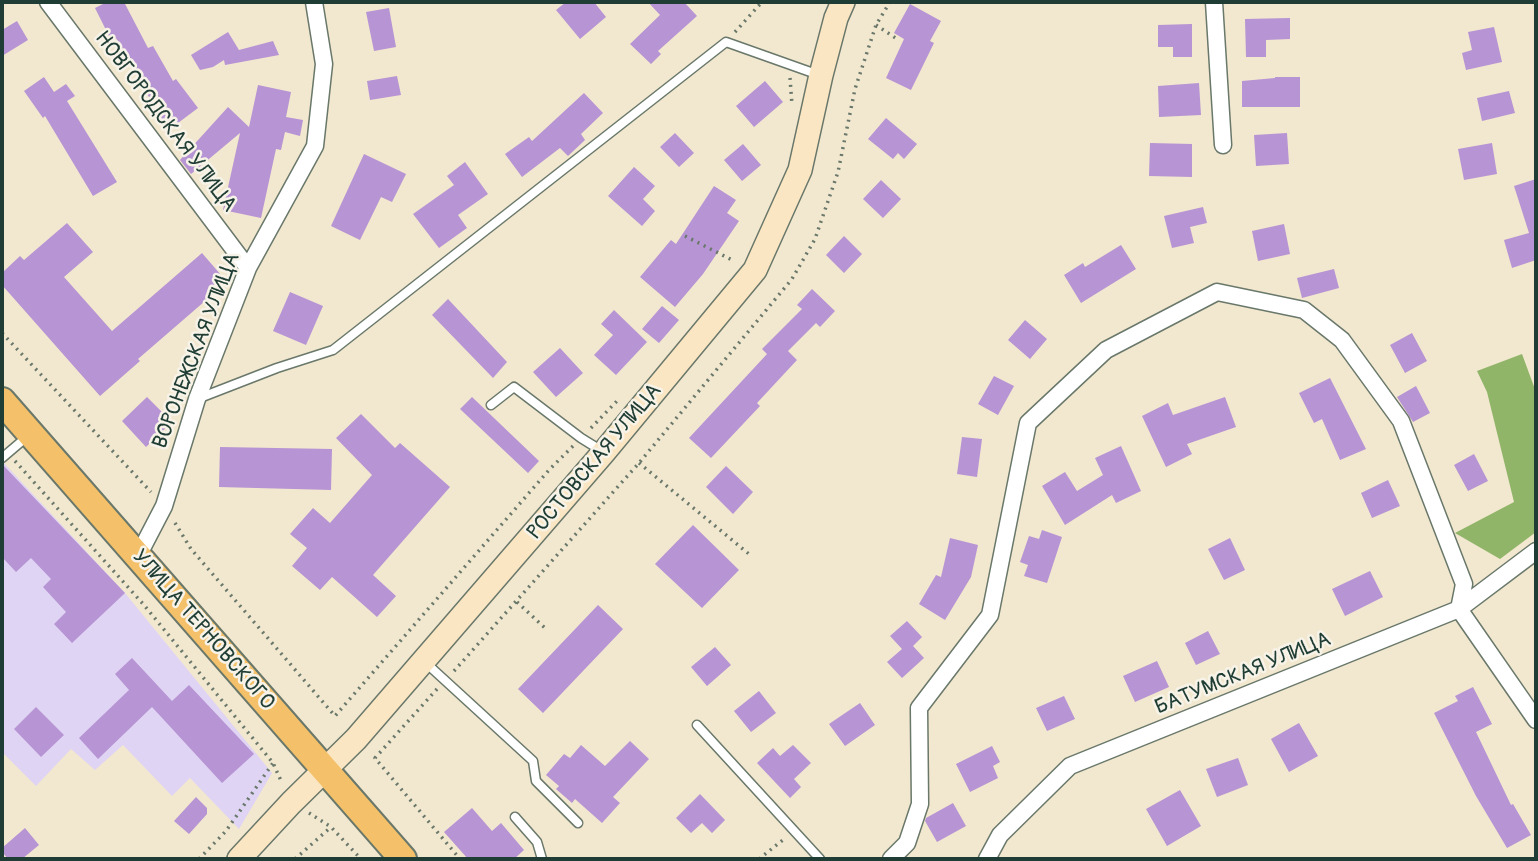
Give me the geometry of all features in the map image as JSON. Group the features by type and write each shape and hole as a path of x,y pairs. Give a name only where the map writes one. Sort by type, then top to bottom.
{"main road":[{"name":"УЛИЦА ТЕРНОВСКОГО","path":"2,401 403,859"}],"street":[{"name":"НОВГОРОДСКАЯ УЛИЦА","path":"48,2 248,268"},
{"name":"ВОРОНЕЖСКАЯ УЛИЦА","path":"138,556 164,506 197,399 248,268 314,146 324,65 314,2"},
{"name":"РОСТОВСКАЯ УЛИЦА","path":"239,859 356,739 604,452 755,270 800,170 821,75 843,2"},
{"path":"1214,2 1223,145"},
{"path":"891,859 907,842 920,804 919,708 990,615 1028,423 1106,350 1217,292 1304,310 1342,340 1401,421 1464,584 1459,609 1536,720"},
{"name":"БАТУМСКАЯ УЛИЦА","path":"987,859 1000,835 1070,766 1459,609 1536,551"}],"lane":[{"path":"197,399 333,350 726,42 821,75"},
{"path":"491,405 514,387 581,439 604,452"},
{"path":"5,456 30,433"},
{"path":"424,661 533,761 536,781 578,823"},
{"path":"697,726 820,859"},
{"path":"514,817 537,842 542,859"}],"path":[{"path":"726,42 762,2"},
{"path":"876,25 897,39"},
{"path":"789,64 793,113"},
{"path":"685,236 734,261"},
{"path":"727,271 739,253"},
{"path":"335,716 549,470 622,396"},
{"path":"5,456 144,605 273,763 291,803 331,827 360,859"},
{"path":"639,463 749,554"},
{"path":"517,602 545,628"},
{"path":"374,758 460,859"},
{"path":"199,859 226,831 273,763"},
{"path":"295,859 331,827"},
{"path":"759,859 794,831"}],"shaded area":[{"path":"2,461 125,593 272,773 239,829 190,778 172,796 123,745 95,770 71,749 36,786 2,752"}],"green space":[{"path":"1522,354 1536,392 1536,532 1500,559 1455,533 1514,502 1487,392 1477,371"}],"building":[{"path":"107,2 124,2 148,48 153,46 173,81 176,79 198,108 170,129 148,101 150,99 116,38 111,40 95,8"},
{"path":"566,2 594,2 606,17 580,39 556,10"},
{"path":"648,2 684,2 697,16 658,51 661,54 651,64 630,44 660,15"},
{"path":"910,4 941,21 930,41 934,43 911,90 886,78 904,39 894,33"},
{"path":"389,8 396,47 374,51 366,12"},
{"path":"1290,18 1290,39 1266,40 1266,57 1246,57 1245,19"},
{"path":"17,21 28,40 2,56 2,30"},
{"path":"1192,24 1192,57 1173,57 1173,47 1158,47 1158,25"},
{"path":"1494,27 1502,62 1466,70 1462,53 1472,50 1468,32"},
{"path":"228,32 239,50 273,41 279,55 225,65 224,60 213,67 200,70 191,55"},
{"path":"397,76 401,95 370,100 367,81"},
{"path":"44,77 54,92 66,84 75,96 67,101 117,182 93,196 45,116 43,118 24,91"},
{"path":"1300,77 1300,107 1242,107 1242,81"},
{"path":"765,81 783,102 754,127 736,106"},
{"path":"1199,83 1201,115 1159,117 1158,86"},
{"path":"258,85 291,92 286,117 303,120 300,136 285,132 281,150 276,149 261,218 223,210 240,133 191,174 180,160 228,107 249,127"},
{"path":"1509,91 1515,113 1482,121 1477,98"},
{"path":"584,93 603,113 581,134 585,140 568,156 560,148 522,177 505,154 529,137 532,141"},
{"path":"886,118 917,144 904,159 898,153 893,159 868,139"},
{"path":"675,133 694,153 679,167 660,147"},
{"path":"1287,133 1289,164 1256,166 1254,135"},
{"path":"1150,143 1192,144 1192,177 1149,176"},
{"path":"1492,143 1497,174 1464,180 1458,149"},
{"path":"743,144 761,165 742,181 724,160"},
{"path":"364,154 406,174 392,202 381,197 360,240 331,226"},
{"path":"465,162 488,194 458,215 467,228 439,248 413,214 454,185 447,176"},
{"path":"634,167 655,186 643,199 655,211 642,226 608,196"},
{"path":"1536,179 1536,260 1512,268 1504,240 1529,233 1514,186"},
{"path":"881,180 901,199 883,218 863,199"},
{"path":"714,186 736,200 727,213 739,221 703,274 675,307 640,277 671,240 676,244"},
{"path":"1203,207 1207,223 1190,227 1194,243 1172,248 1164,216"},
{"path":"67,223 93,252 64,277 112,331 202,253 227,282 138,359 140,361 100,396 2,285 2,273 20,256 24,260"},
{"path":"1284,224 1290,254 1258,261 1252,231"},
{"path":"844,236 862,254 844,273 826,255"},
{"path":"1121,245 1136,269 1081,303 1064,275 1083,263 1085,267"},
{"path":"1334,269 1339,288 1302,298 1297,278"},
{"path":"812,289 835,311 820,327 816,323 788,351 797,360 757,403 760,406 711,458 689,438 767,354 762,349 802,309 797,305"},
{"path":"290,292 323,306 306,345 273,331"},
{"path":"448,299 507,362 493,378 432,315"},
{"path":"662,306 679,320 659,343 642,329"},
{"path":"614,310 647,342 616,375 594,355 613,335 601,324"},
{"path":"1025,320 1047,339 1030,359 1008,340"},
{"path":"1412,333 1427,361 1405,373 1390,345"},
{"path":"560,348 583,373 556,397 533,372"},
{"path":"994,376 1014,386 998,415 978,404"},
{"path":"1330,378 1366,449 1340,460 1322,419 1314,423 1299,393"},
{"path":"1416,386 1430,413 1413,422 1397,397"},
{"path":"147,397 172,422 146,447 122,421"},
{"path":"472,397 539,461 528,473 460,409"},
{"path":"1225,397 1236,427 1187,444 1192,454 1166,467 1142,416 1168,403 1173,415"},
{"path":"361,414 395,448 400,443 450,487 373,575 396,596 377,617 332,577 320,590 292,566 307,548 290,534 313,508 330,523 372,475 336,438"},
{"path":"962,437 982,439 977,477 957,474"},
{"path":"1121,446 1141,491 1116,503 1112,495 1065,525 1042,486 1065,472 1077,491 1103,475 1095,458"},
{"path":"220,447 332,449 331,490 219,487"},
{"path":"1474,454 1488,481 1468,491 1454,465"},
{"path":"2,464 125,593 72,643 54,624 66,612 43,587 51,579 31,558 16,572 2,557"},
{"path":"726,466 753,492 733,514 706,487"},
{"path":"1388,480 1400,506 1372,518 1361,493"},
{"path":"693,525 739,570 702,608 655,564"},
{"path":"1042,530 1062,537 1047,583 1024,576 1028,565 1020,562 1029,536 1039,539"},
{"path":"950,538 978,545 971,577 945,620 919,604 936,575 941,577"},
{"path":"1230,538 1245,570 1224,580 1208,549"},
{"path":"1370,571 1383,597 1345,616 1332,589"},
{"path":"598,605 623,629 543,713 518,689"},
{"path":"907,621 922,637 913,646 924,658 902,678 887,662 902,649 890,636"},
{"path":"1208,631 1220,654 1196,665 1185,643"},
{"path":"715,647 731,665 707,686 691,667"},
{"path":"132,658 172,701 189,685 254,754 222,783 152,707 98,759 79,738 129,690 115,674"},
{"path":"1157,661 1169,687 1135,702 1123,676"},
{"path":"1473,687 1492,724 1476,732 1511,805 1513,804 1531,835 1507,848 1476,796 1434,713 1458,701 1455,696"},
{"path":"759,691 776,713 751,732 734,711"},
{"path":"1064,696 1075,719 1047,731 1036,708"},
{"path":"860,703 875,725 845,746 829,724"},
{"path":"36,707 64,735 41,757 14,729"},
{"path":"1299,723 1318,756 1289,772 1271,739"},
{"path":"630,741 649,759 613,797 620,803 602,823 575,799 572,803 556,789 559,786 546,775 564,754 570,758 581,745 605,766"},
{"path":"793,745 811,763 794,779 801,787 790,798 757,763 773,748 780,756"},
{"path":"992,746 1000,762 993,766 998,778 970,792 956,764"},
{"path":"1238,758 1248,785 1217,797 1206,769"},
{"path":"1180,790 1201,826 1167,846 1146,809"},
{"path":"700,794 725,820 712,833 702,823 691,833 676,818"},
{"path":"196,797 207,808 207,814 189,834 174,821"},
{"path":"953,803 966,826 937,842 925,821 926,818"},
{"path":"472,808 492,831 501,823 524,850 514,859 468,859 444,832"},
{"path":"25,828 39,845 22,859 8,859 2,848"}]}
